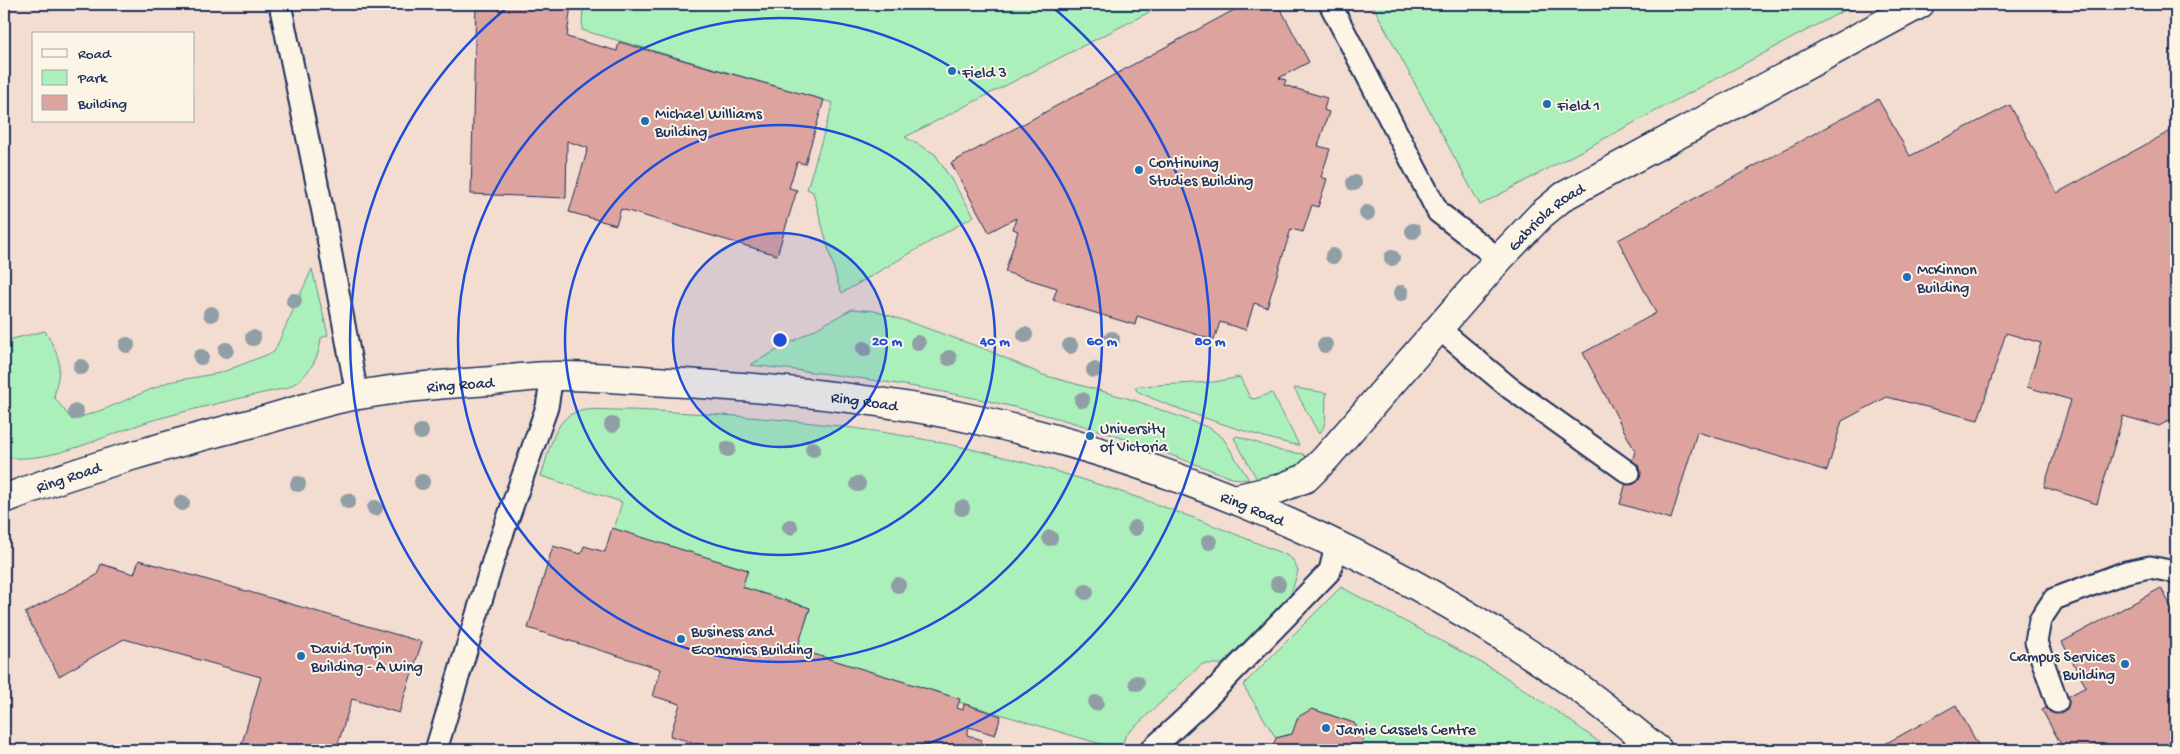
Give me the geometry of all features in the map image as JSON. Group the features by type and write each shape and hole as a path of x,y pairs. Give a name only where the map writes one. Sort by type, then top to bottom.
{"street":[{"name":"Gabriola Road","path":"1234,499 1278,489 1306,478 1325,460 1499,259 1541,215 1564,196 1920,4"},
{"name":"Ring Road","path":"4,499 105,464 184,440 357,395 460,383 552,376 757,387 877,402 980,420 1048,437 1122,460 1234,499 1336,546 1449,606 1577,686 1658,750"}],"lane":[{"path":"280,4 325,222 357,395"},
{"path":"1330,4 1438,212 1499,259"},
{"path":"1438,328 1510,388 1629,473"},
{"path":"436,750 494,558 547,407 552,376"},
{"path":"1151,750 1205,700 1330,571 1336,546"},
{"path":"2057,702 2036,642 2040,620 2054,599 2126,572 2150,567 2176,571"}],"shaded area":[{"name":"University of Victoria","path":"4,4 2176,4 2176,750 4,750"}],"green space":[{"path":"583,4 1165,4 905,137 935,154 974,216 842,293 813,192 807,189 833,103 582,30"},
{"name":"Field 1","path":"1372,4 1856,4 1480,205"},
{"path":"312,269 328,335 321,338 318,354 311,368 294,384 287,388 157,419 62,452 23,458 4,457 4,341 45,331 55,350 59,363 54,397 72,420 105,409 168,382 220,373 274,352"},
{"path":"852,309 875,311 912,323 985,349 1043,375 1134,400 1210,428 1223,438 1249,480 1232,478 1109,434 1034,412 964,396 893,383 750,365"},
{"path":"1240,377 1250,398 1254,399 1272,393 1299,445 1268,438 1216,422 1146,396 1136,390 1136,387 1139,386 1214,382"},
{"path":"1294,388 1327,393 1325,420 1319,434"},
{"path":"589,410 631,410 739,416 846,427 917,438 1012,459 1104,486 1196,519 1286,555 1293,560 1298,571 1291,594 1222,664 1202,664 1125,736 1121,750 959,702 959,699 797,649 810,608 742,587 747,570 614,529 622,502 541,476 552,439 568,416 576,412"},
{"path":"1237,436 1281,451 1303,454 1306,457 1292,471 1258,481 1234,438"},
{"path":"1341,587 1495,670 1602,744 1591,750 1360,750 1364,737 1354,723 1312,709 1292,734 1276,738 1243,685"}],"building":[{"name":"Michael Williams Building","path":"476,4 571,4 567,37 617,51 619,42 824,100 805,164 797,162 789,188 797,190 777,255 621,209 616,225 569,212 588,148 567,141 566,198 471,194"},
{"name":"Continuing Studies Building","path":"1245,4 1278,4 1309,62 1279,78 1286,80 1284,85 1327,98 1324,110 1329,112 1318,146 1330,149 1321,177 1327,179 1318,207 1312,205 1303,232 1291,229 1267,307 1254,303 1246,330 1220,322 1214,340 1137,316 1135,325 1053,300 1057,288 1005,272 1018,231 1013,229 1016,218 989,232 951,163"},
{"name":"McKinnon Building","path":"1878,99 1910,156 2010,105 2057,193 2176,128 2176,417 2159,426 2123,416 2097,504 2044,487 2071,400 2027,387 2041,343 2006,333 1978,420 1887,397 1842,421 1827,471 1697,432 1671,519 1620,504 1635,451 1583,353 1656,313 1618,240"},
{"name":"Business and Economics Building","path":"612,528 748,570 742,587 810,608 797,649 960,699 957,708 963,710 964,704 1001,716 995,735 969,727 967,735 982,740 979,750 720,750 670,736 680,704 653,696 661,669 528,628 553,546 581,554 584,546 605,552"},
{"name":"David Turpin Building - A Wing","path":"139,560 422,642 399,713 352,699 336,750 240,750 261,677 124,639 59,676 25,613 97,575 101,564 134,574"},
{"name":"Campus Services Building","path":"2161,588 2176,616 2176,750 2064,750 2042,710 2086,687 2062,642"},
{"path":"1956,705 1981,750 1874,750"},
{"name":"Jamie Cassels Centre","path":"1312,709 1354,723 1364,737 1360,750 1271,750 1276,738 1292,734 1298,717"}],"place":[{"name":"Field 3","path":"952,71"},
{"name":"Field 1","path":"1547,104"},
{"name":"Michael Williams Building","path":"645,121"},
{"name":"Continuing Studies Building","path":"1139,170"},
{"name":"McKinnon Building","path":"1907,277"},
{"name":"University of Victoria","path":"1090,436"},
{"name":"Business and Economics Building","path":"681,639"},
{"name":"David Turpin Building - A Wing","path":"301,656"},
{"name":"Campus Services Building","path":"2125,664"},
{"name":"Jamie Cassels Centre","path":"1326,728"}]}
